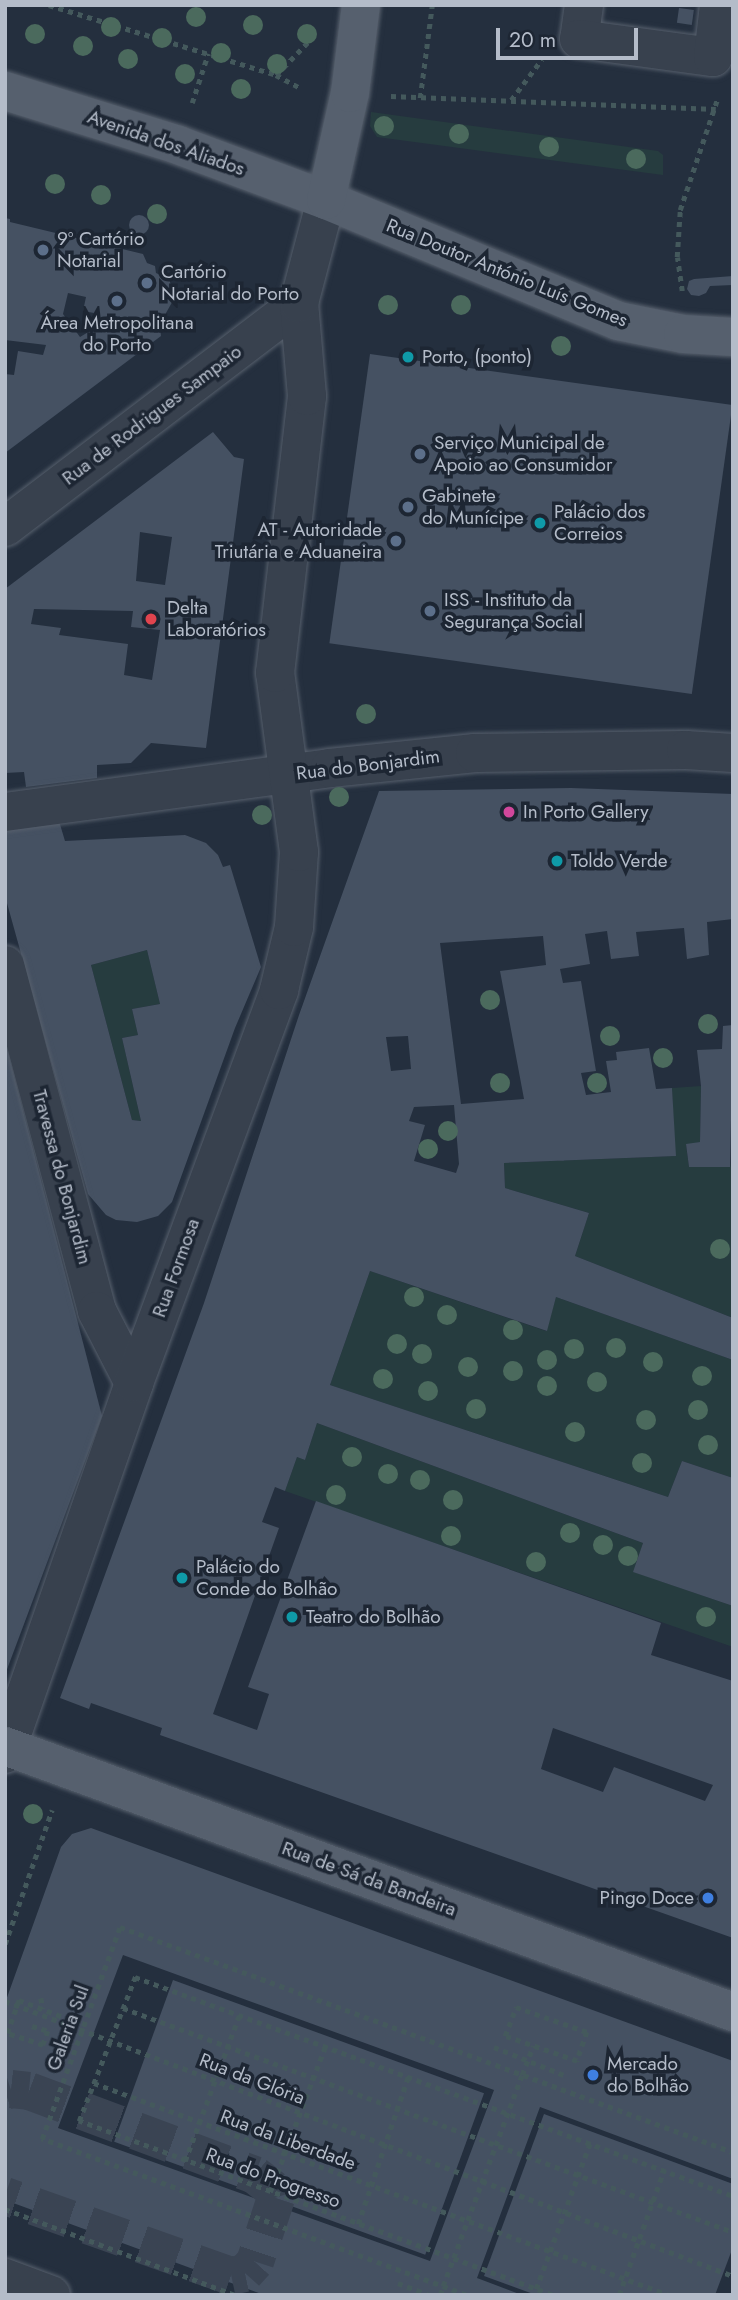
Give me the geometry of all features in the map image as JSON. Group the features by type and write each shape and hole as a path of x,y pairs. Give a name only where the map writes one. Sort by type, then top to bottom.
{"main road":[{"path":"326,200 350,93 361,5"},
{"name":"Avenida dos Aliados","path":"5,91 178,145 326,200"},
{"name":"Rua Doutor António Luís Gomes","path":"326,200 618,321 683,334 733,337"},
{"name":"Rua de Sá da Bandeira","path":"6,1749 733,2012"}],"street":[{"path":"584,5 579,39 713,57 719,5"},
{"name":"Rua Formosa","path":"6,1749 134,1383 279,990 294,927 299,852 275,673 307,396 299,303 326,200"},
{"name":"Rua de Rodrigues Sampaio","path":"5,527 299,303"},
{"name":"Rua do Bonjardim","path":"5,812 288,774 475,753 686,750 733,753"},
{"name":"Travessa do Bonjardim","path":"5,965 97,1311 134,1383"},
{"path":"5,2278 51,2295"}],"path":[{"path":"49,5 276,75 300,88"},
{"path":"420,97 432,5"},
{"path":"276,75 312,38"},
{"path":"190,111 208,54"},
{"path":"385,96 716,109"},
{"path":"683,296 677,257 680,210 716,109 718,96"},
{"path":"5,1944 54,1803"},
{"name":"Galeria Sul","path":"443,2287 42,2139 120,1927 522,2075"},
{"path":"94,2083 135,1978 733,2196"},
{"path":"41,1998 43,2010"},
{"path":"32,2026 47,2031 43,2045 7,2033 19,2000 84,2025"},
{"name":"Rua da Glória","path":"6,2001 733,2276"},
{"path":"516,2007 587,2032 577,2062 533,2046 505,2036 516,2007"},
{"path":"123,2008 733,2232"},
{"path":"185,2161 239,2015"},
{"path":"440,2295 533,2046"},
{"path":"270,2192 325,2047"},
{"path":"494,2047 564,2075"},
{"path":"522,2075 733,2152"},
{"path":"358,2224 408,2077"},
{"name":"Rua do Progresso","path":"94,2083 79,2121 552,2295"},
{"name":"Rua da Liberdade","path":"94,2083 669,2295"},
{"path":"536,2289 590,2143"},
{"path":"620,2295 664,2170"},
{"path":"5,2209 235,2295"},
{"path":"398,2283 429,2295"},
{"path":"443,2287 466,2295"}],"green space":[{"path":"371,112 658,151 663,155 663,175 377,137 370,126"},
{"path":"147,950 160,1004 132,1009 138,1035 122,1038 141,1121 132,1120 91,965"},
{"path":"701,1086 700,1142 686,1145 689,1167 730,1167 733,1154 733,1318 575,1256 589,1213 505,1188 504,1163 675,1156 672,1088"},
{"path":"370,1271 546,1331 556,1297 733,1360 733,1478 682,1461 668,1497 330,1385"},
{"path":"317,1423 643,1543 634,1572 733,1606 733,1647 285,1491 297,1457 305,1460"}],"building":[{"path":"679,8 694,10 692,25 677,23"},
{"path":"139,215 146,218 149,225 146,232 139,235 132,232 129,225 132,218"},
{"path":"5,218 10,219 10,222 143,254 147,263 155,266 156,273 169,279 175,297 166,313 167,320 160,327 161,336 5,453 5,374 14,375 18,351 43,355 46,345 5,340","holes":["68,293 86,297 83,311 94,313 90,331 80,337 63,314"]},
{"path":"733,276 733,285 710,286 706,293 699,296 691,295 687,289 689,281 694,279"},
{"name":"Palácio dos Correios","path":"370,354 732,405 692,694 329,643"},
{"path":"213,432 234,457 244,459 206,748 151,743 131,763 97,765 97,778 26,787 24,772 5,773 5,589","holes":["140,532 172,537 165,585 136,581","34,609 133,611 131,627 160,630 152,680 124,675 128,644 59,635 61,628 31,624"]},
{"path":"571,788 733,794 733,919 707,922 709,955 687,959 684,928 636,932 639,956 611,959 607,931 585,934 590,964 560,969 563,983 581,981 596,1071 581,1073 586,1095 611,1092 606,1061 617,1060 616,1052 649,1048 656,1089 672,1088 676,1156 504,1163 505,1188 589,1213 575,1256 733,1318 733,1360 556,1297 547,1331 370,1271 330,1385 668,1497 682,1461 733,1478 733,1606 633,1572 643,1543 317,1423 305,1460 297,1457 285,1491 275,1487 262,1522 279,1528 213,1714 257,1730 269,1694 248,1687 316,1501 661,1623 651,1655 733,1681 733,1938 160,1735 162,1728 91,1703 89,1709 60,1698 204,1303 299,1015 379,791","holes":["543,936 546,965 500,971 524,1099 461,1104 440,943","408,1036 411,1069 391,1071 386,1037","454,1105 459,1164 456,1173 414,1161 425,1125 409,1121 414,1107","553,1728 713,1785 705,1801 614,1767 603,1792 541,1769"]},
{"path":"59,821 65,841 185,835 206,843 218,855 223,867 230,865 261,967 235,1028 172,1202 158,1216 137,1222 116,1220 106,1215 88,1194 5,896 5,830","holes":["147,950 160,1004 132,1009 138,1035 122,1038 141,1121 132,1120 91,965"]},
{"path":"733,1025 730,1167 689,1167 686,1144 700,1142 701,1086 697,1050 722,1049 723,1026"},
{"path":"5,1046 102,1416 6,1672"},
{"name":"Mercado do Bolhão","path":"91,1828 733,2061 733,2179 540,2107 477,2278 522,2295 264,2295 5,2200 5,2003 61,1847 72,1834","holes":["123,1955 494,2090 430,2261 58,2128"]},
{"path":"173,1980 484,2093 425,2255 114,2142"},
{"path":"544,2114 733,2184 733,2247 715,2295 536,2295 484,2276"}],"tunnel":[{"path":"5,2091 29,2091 255,2175 273,2189 276,2198 255,2262 245,2273 231,2276 5,2196"}],"place":[{"name":"9º Cartório Notarial","path":"43,250"},
{"name":"Cartório Notarial do Porto","path":"147,283"},
{"name":"Área Metropolitana do Porto","path":"117,301"},
{"name":"Porto, (ponto)","path":"408,357"},
{"name":"Serviço Municipal de Apoio ao Consumidor","path":"420,454"},
{"name":"Gabinete do Munícipe","path":"408,507"},
{"name":"Palácio dos Correios","path":"540,523"},
{"name":"AT - Autoridade Triutária e Aduaneira","path":"396,541"},
{"name":"ISS - Instituto da Segurança Social","path":"430,611"},
{"name":"Delta Laboratórios","path":"151,619"},
{"name":"In Porto Gallery","path":"509,812"},
{"name":"Toldo Verde","path":"557,861"},
{"name":"Palácio do Conde do Bolhão","path":"182,1578"},
{"name":"Teatro do Bolhão","path":"292,1617"},
{"name":"Pingo Doce","path":"708,1898"},
{"name":"Mercado do Bolhão","path":"593,2075"}]}
